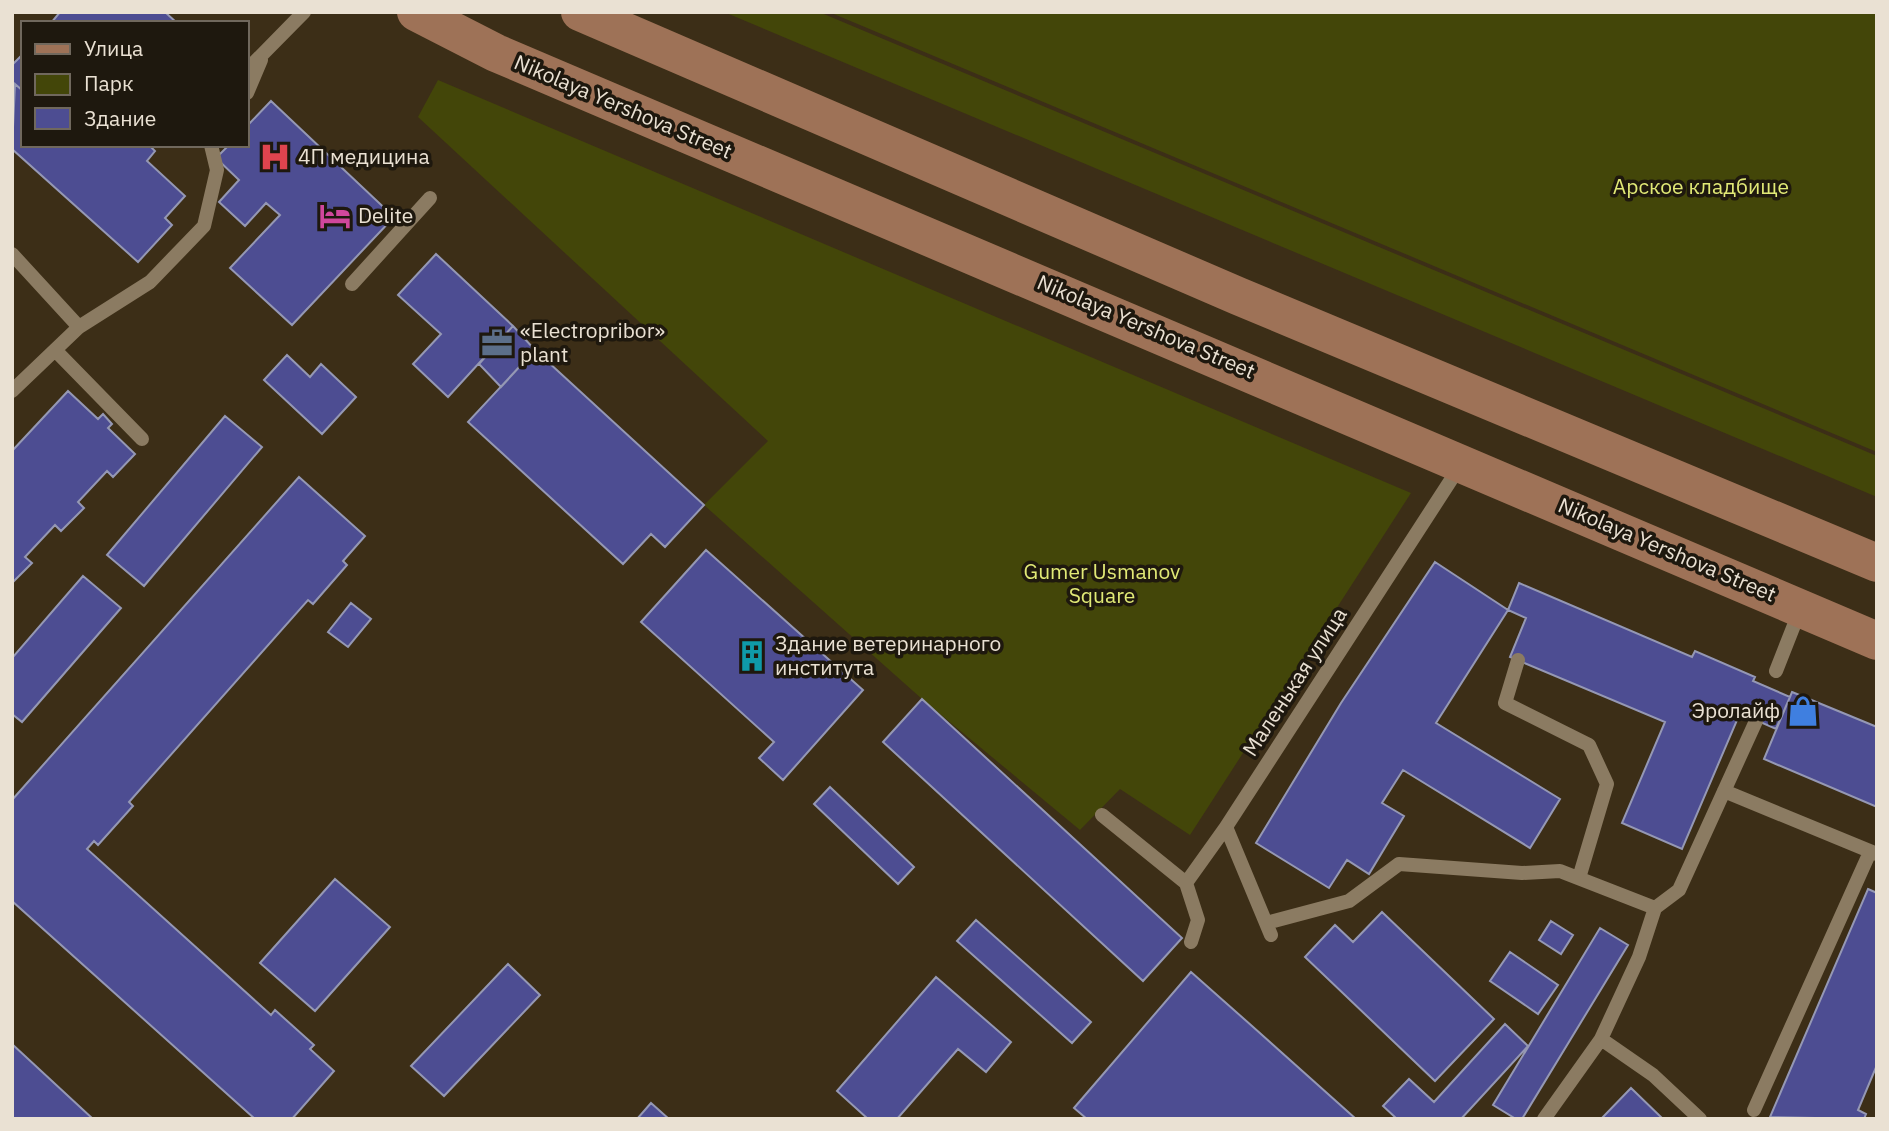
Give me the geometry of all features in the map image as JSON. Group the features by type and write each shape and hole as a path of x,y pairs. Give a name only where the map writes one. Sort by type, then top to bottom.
{"main road":[{"name":"Nikolaya Yershova Street","path":"416,12 496,53 1462,462 1877,641"},
{"path":"580,12 1238,296 1877,563"}],"lane":[{"path":"248,69 261,59 304,12"},
{"path":"248,91 261,59"},
{"path":"12,391 79,327 150,282 204,226 217,170 211,147"},
{"path":"352,285 430,198"},
{"path":"12,254 79,327"},
{"path":"56,351 142,439"},
{"name":"Маленькая улица","path":"1186,883 1226,827 1462,462"},
{"path":"1776,671 1801,608"},
{"path":"1518,660 1505,704 1589,745 1607,784 1579,878"},
{"path":"1544,1119 1601,1039 1639,957 1655,908 1679,890 1756,721"},
{"path":"1724,791 1873,853 1754,1110"},
{"path":"1102,815 1186,883 1198,920 1191,942"},
{"path":"1226,827 1268,929 1349,901 1398,864 1522,873 1560,871 1655,908"},
{"path":"1601,1039 1654,1075 1700,1119"}],"green space":[{"path":"724,12 819,12 1877,456 1877,497"},
{"name":"Арское кладбище","path":"829,12 1877,12 1877,452"},
{"name":"Gumer Usmanov Square","path":"438,80 1411,493 1190,835 1120,789 1080,830 922,699 704,505 768,441 418,117"}],"building":[{"path":"60,12 165,12 175,21 53,21"},
{"path":"21,56 21,89 15,84 12,86 12,65"},
{"path":"15,84 21,89 21,147 151,147 155,151 147,161 185,196 165,218 172,225 138,262 12,149"},
{"path":"271,101 394,217 292,325 230,268 280,215 266,203 245,226 219,202 239,180 216,158 227,147 248,147 248,125"},
{"path":"436,254 513,326 448,397 413,364 441,334 398,295"},
{"path":"513,326 535,350 501,387 479,364"},
{"path":"535,350 704,505 665,547 651,534 623,564 468,422"},
{"path":"287,355 310,377 321,364 356,397 322,434 264,380"},
{"path":"68,391 98,419 103,414 112,424 108,428 135,454 113,477 107,471 78,502 84,508 61,531 55,525 25,557 32,563 12,583 12,451"},
{"path":"225,416 262,447 144,586 107,555"},
{"path":"299,477 365,536 343,561 347,565 313,604 308,600 129,802 133,806 98,845 94,841 87,849 271,1015 275,1010 314,1045 310,1049 334,1071 292,1119 255,1119 12,901 12,800"},
{"name":"Здание ветеринарного института","path":"706,550 863,690 783,780 759,758 774,742 641,622"},
{"path":"1435,562 1508,610 1436,723 1560,799 1530,848 1403,770 1382,803 1404,816 1369,874 1347,860 1329,888 1256,843 1341,703"},
{"path":"83,576 121,608 22,722 12,714 12,658"},
{"path":"1519,583 1692,657 1695,651 1755,677 1753,681 1790,697 1776,729 1740,713 1682,849 1622,823 1665,722 1510,657 1526,618 1508,610"},
{"path":"351,603 371,619 348,647 328,632"},
{"path":"1792,692 1877,727 1877,807 1764,759"},
{"path":"922,699 1182,938 1143,981 883,742"},
{"path":"830,787 914,867 898,884 814,804"},
{"path":"335,879 390,927 315,1011 260,963"},
{"path":"1868,889 1877,893 1877,1065 1858,1110 1866,1114 1864,1119 1770,1117"},
{"path":"1382,912 1494,1019 1435,1081 1305,957 1335,925 1353,942"},
{"path":"976,920 1091,1022 1072,1043 957,941"},
{"path":"1551,921 1573,935 1561,954 1539,940"},
{"path":"1600,928 1628,945 1522,1119 1516,1119 1493,1105"},
{"path":"1510,952 1558,985 1538,1014 1490,981"},
{"path":"508,964 540,995 444,1096 411,1066"},
{"path":"1191,972 1356,1119 1087,1119 1074,1108"},
{"path":"936,977 1011,1042 986,1072 958,1049 897,1119 868,1119 837,1091"},
{"path":"1505,1024 1528,1046 1461,1119 1397,1119 1383,1106 1409,1079 1434,1102"},
{"path":"12,1044 93,1119 12,1119"},
{"path":"1631,1088 1663,1119 1601,1119"},
{"path":"651,1103 669,1119 637,1119"}],"place":[{"name":"4П медицина","path":"275,157"},
{"name":"Delite","path":"335,216"},
{"name":"«Electropribor» plant","path":"497,343"},
{"name":"Здание ветеринарного института","path":"752,656"},
{"name":"Эролайф","path":"1803,711"}]}
